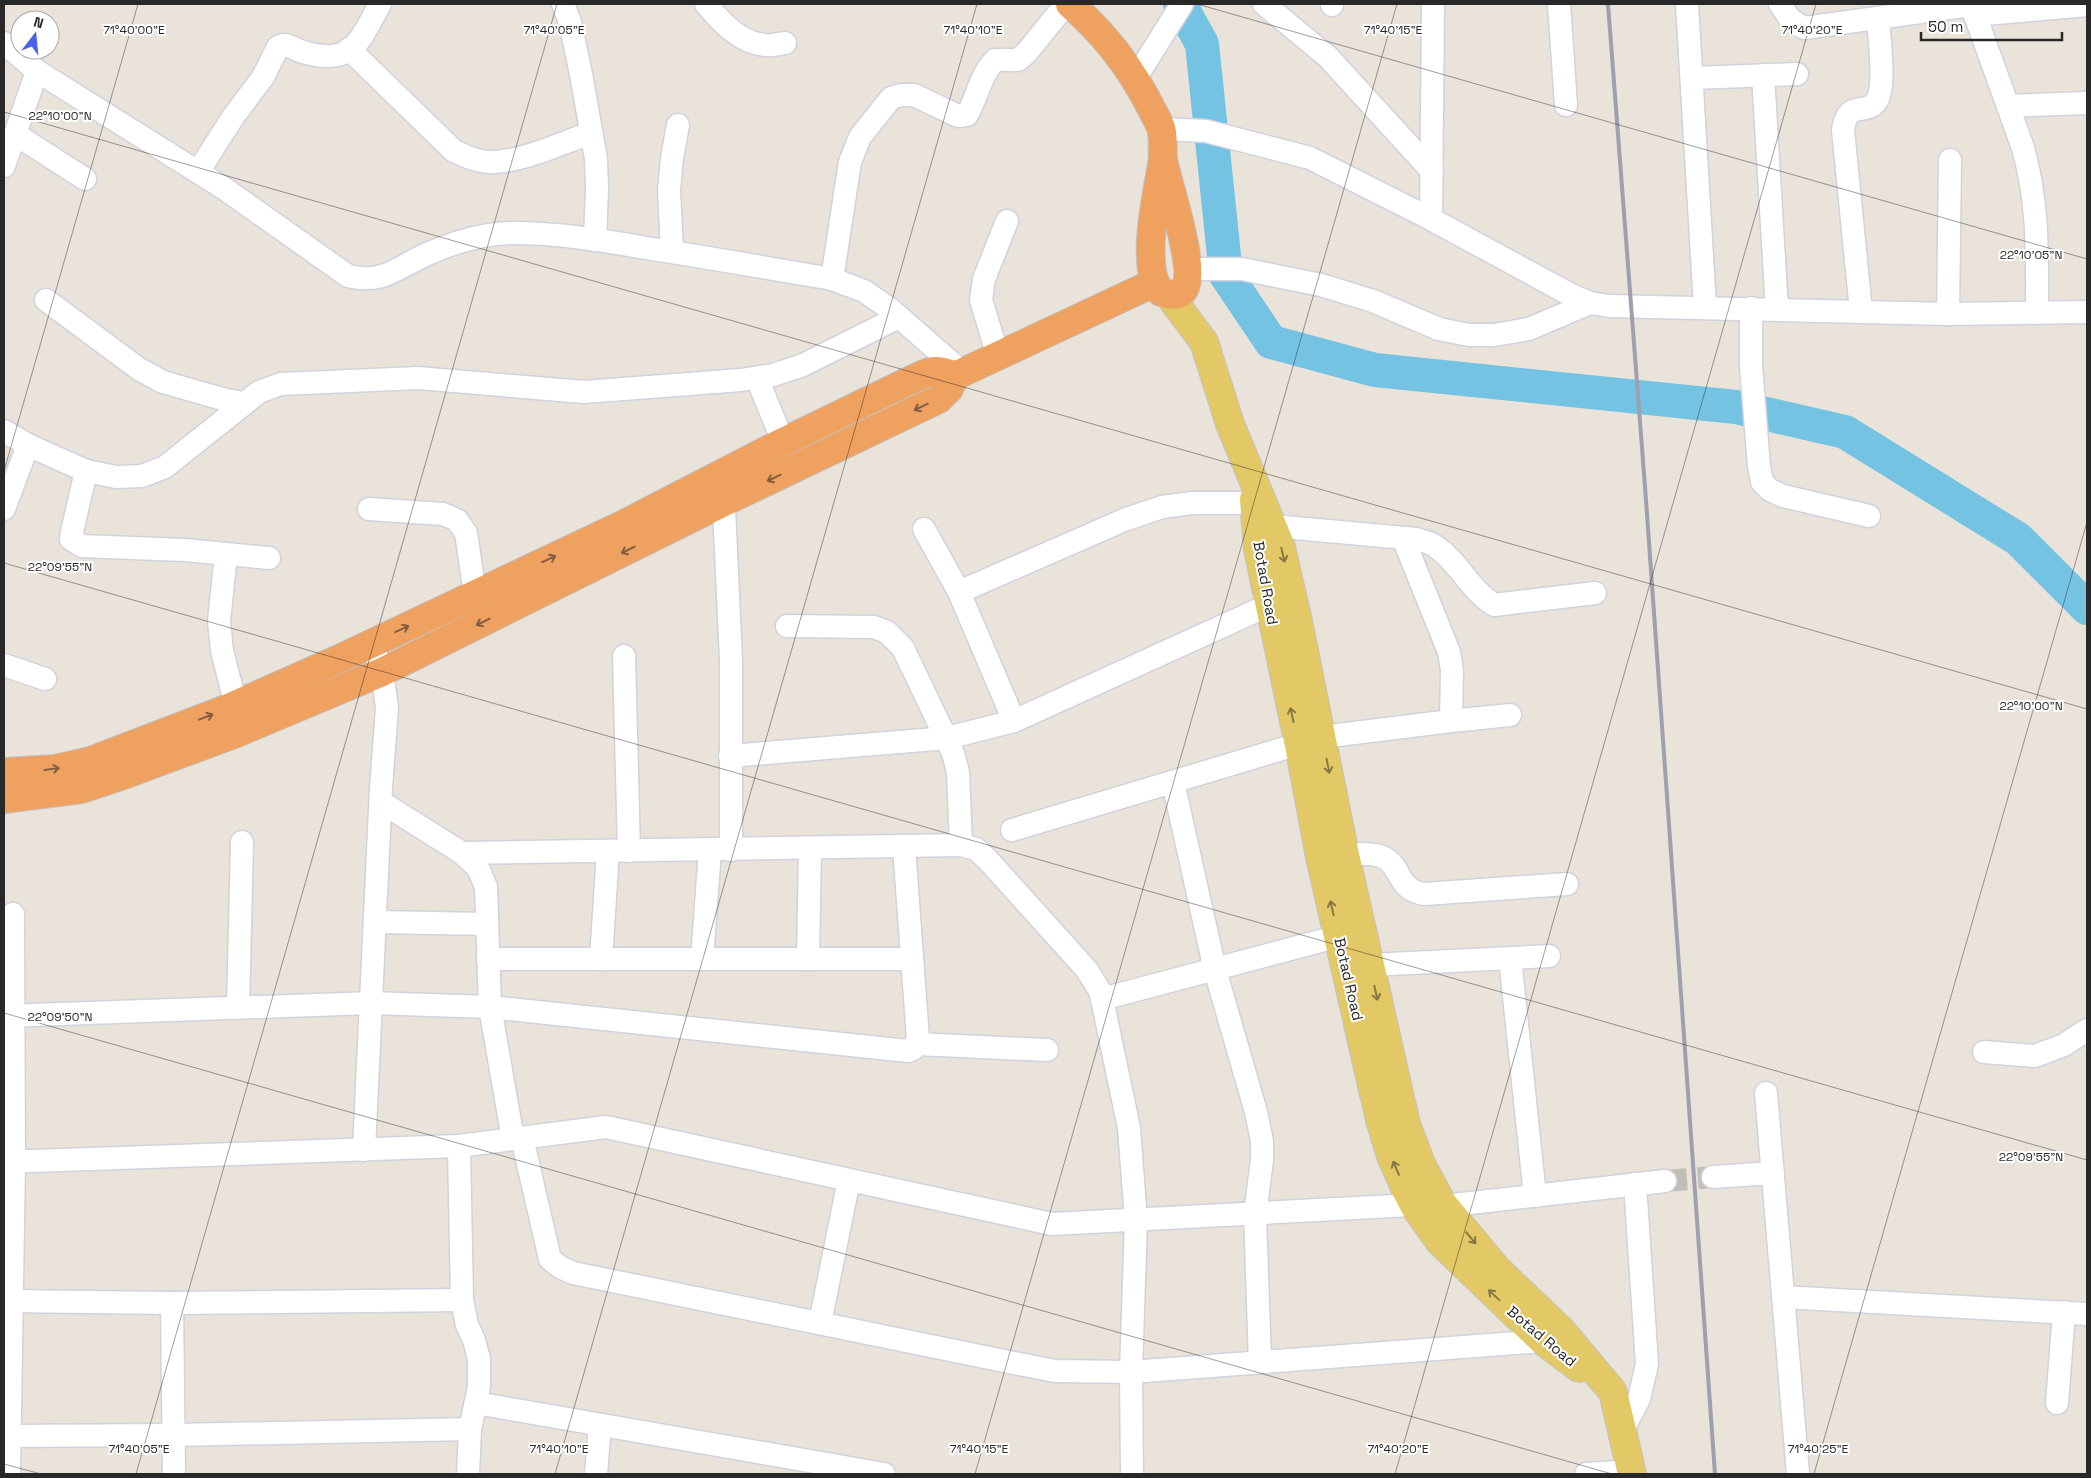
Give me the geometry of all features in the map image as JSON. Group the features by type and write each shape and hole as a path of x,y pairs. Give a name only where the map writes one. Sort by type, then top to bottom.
{"highway":[{"path":"1068,4 1094,24 1117,52 1135,79 1161,129 1166,217 1150,256 1174,283"},
{"path":"1166,217 1183,235 1174,283"},
{"path":"4,799 82,789 121,776 237,733 382,672 724,502 939,398 949,389 959,374 1143,288 1174,283"},
{"path":"4,772 55,768 90,761 236,704 372,643 622,525 783,442 933,370 959,374"}],"main road":[{"name":"Botad Road","path":"1174,283 1202,340 1254,490 1273,526 1285,564 1310,741 1332,856 1339,936 1380,1120 1391,1156 1415,1206 1440,1242 1544,1341 1613,1392"},
{"name":"Botad Road","path":"1254,490 1258,549 1269,605 1310,741"},
{"name":"Botad Road","path":"1332,856 1370,965 1406,1124 1422,1166 1443,1204 1498,1269 1561,1330 1613,1392 1631,1473"}],"street":[{"path":"198,172 233,117 263,77 278,47 282,44 320,55 334,55 350,50 357,44 380,4"},
{"path":"706,4 722,24 745,39 765,46 785,43"},
{"path":"832,279 850,162 860,138 891,98 901,95 914,95 958,116 967,115 974,104 988,67 995,60 1018,60 1068,4"},
{"path":"1135,79 1182,4"},
{"path":"1264,4 1328,57 1432,171"},
{"path":"1431,219 1433,4"},
{"path":"1559,4 1566,105"},
{"path":"1688,4 1705,307"},
{"path":"1780,4 1790,19 1804,28 1972,8 2087,5"},
{"path":"1972,8 2029,170 2037,230 2036,313"},
{"path":"571,10 592,133 597,189 595,240"},
{"path":"1861,311 1843,130 1845,118 1853,110 1870,108 1877,101 1882,89 1878,18"},
{"path":"4,43 37,71 225,189 348,276 363,279 378,278 430,253 463,240 487,235 512,233 595,240 672,252 832,279 864,290 899,317 959,374"},
{"path":"350,50 454,151 472,160 494,162 511,160 592,133"},
{"path":"4,166 37,71"},
{"path":"1692,78 1797,74"},
{"path":"1763,75 1777,309"},
{"path":"2008,106 2087,103"},
{"path":"672,252 669,190 678,125"},
{"path":"1161,129 1206,131 1310,158 1431,219 1571,295 1590,303 1609,306 1948,314 2087,312"},
{"path":"15,134 85,179"},
{"path":"1948,314 1950,160"},
{"path":"998,356 981,300 984,279 1007,222"},
{"path":"1174,283 1242,269 1321,285 1373,301 1440,329 1469,335 1494,335 1529,329 1590,303"},
{"path":"46,300 139,369 163,382 218,398 244,403"},
{"path":"1751,308 1751,366 1762,482 1770,490 1783,496 1869,516"},
{"path":"4,431 28,445 86,471 116,477 142,476 166,467 244,403 271,386 291,383 418,378 584,392 757,378 803,365 899,317"},
{"path":"757,378 783,442"},
{"path":"4,509 28,445"},
{"path":"86,471 72,532 71,539 75,543 82,546 269,558"},
{"path":"702,959 721,850 730,756 731,660 722,473"},
{"path":"959,592 1124,520 1162,506 1192,503 1254,490"},
{"path":"370,509 443,514 456,520 466,533 475,594"},
{"path":"1273,526 1416,539 1435,545 1482,598 1494,605 1595,592"},
{"path":"924,529 959,592 1014,721"},
{"path":"1403,538 1449,652 1452,670 1451,720"},
{"path":"226,554 219,621 222,651 236,704"},
{"path":"730,756 946,738 1014,721 1269,605"},
{"path":"787,626 874,628 887,632 903,648 946,738 958,772 961,845"},
{"path":"364,1150 387,708 382,672 372,643"},
{"path":"601,959 618,851 624,656"},
{"path":"4,665 45,679"},
{"path":"1012,830 1310,741 1451,720 1510,716"},
{"path":"1173,782 1215,970 1256,1112 1262,1141 1262,1160 1254,1214 1260,1362"},
{"path":"381,795 462,853 478,868 486,887 490,1007 518,1139 550,1259 560,1267 573,1273 1056,1371 1131,1372 1544,1341"},
{"path":"238,1008 242,842"},
{"path":"462,853 810,849 961,845 976,849 987,859 1087,970 1100,991 1102,999 1129,1128 1136,1220 1131,1372 1132,1474"},
{"path":"9,1016 372,1003 490,1007 908,1051 914,1049 917,1044 904,847"},
{"path":"808,959 810,849"},
{"path":"1332,856 1379,856 1389,862 1406,887 1415,893 1426,894 1567,884"},
{"path":"10,1474 6,1436 9,1016 13,914"},
{"path":"376,922 487,924"},
{"path":"1102,999 1339,936"},
{"path":"1370,965 1549,956"},
{"path":"1510,958 1535,1196"},
{"path":"488,959 912,959"},
{"path":"1984,1052 2035,1056 2064,1045 2087,1030"},
{"path":"917,1044 1047,1050"},
{"path":"1766,1093 1798,1474"},
{"path":"9,1162 459,1146 606,1127 1052,1224 1415,1206 1535,1196 1665,1181"},
{"path":"459,1146 462,1300 467,1325 474,1340 479,1359 479,1387 470,1429 468,1474"},
{"path":"1714,1177 1773,1174"},
{"path":"820,1323 849,1180"},
{"path":"1622,1431 1640,1399 1647,1364 1635,1184"},
{"path":"1783,1297 2087,1314"},
{"path":"8,1301 172,1303 462,1300"},
{"path":"172,1303 174,1474"},
{"path":"2057,1402 2064,1312"},
{"path":"476,1403 884,1474"},
{"path":"596,1474 600,1425"},
{"path":"6,1436 174,1435 470,1429"},
{"path":"1586,1474 1631,1473"}],"waterway":[{"path":"1180,4 1202,44 1226,275 1271,342 1375,370 1736,407 1845,432 2018,539 2087,608"}],"tunnel":[{"path":"1665,1181 1713,1177"}],"railway":[{"path":"1608,4 1646,500 1715,1474"}]}
